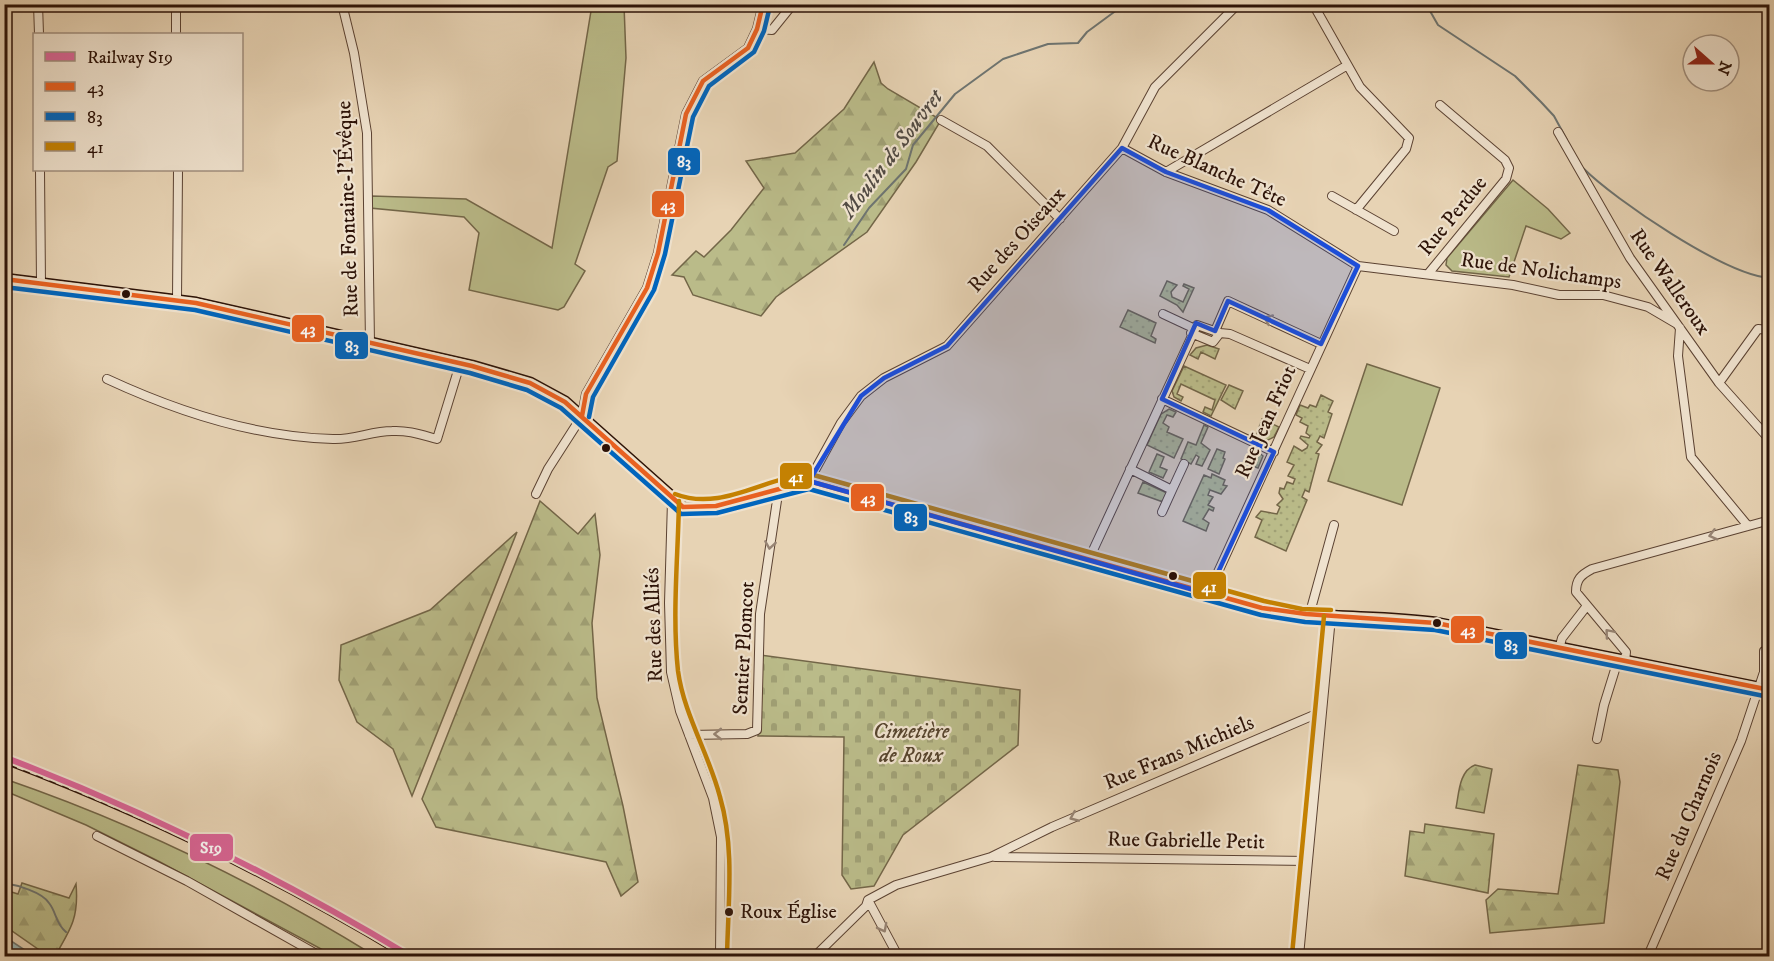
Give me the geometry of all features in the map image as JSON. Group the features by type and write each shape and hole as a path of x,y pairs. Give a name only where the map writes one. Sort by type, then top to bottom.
{"main road":[{"path":"4,279 177,300 460,364 530,383 565,402 672,501 683,507 705,510 779,487 809,481 1262,608 1309,616 1402,618 1765,689"}],"street":[{"path":"38,4 39,33"},
{"path":"176,4 176,33"},
{"name":"Rue de Fontaine-l'Évêque","path":"342,4 354,53 367,133 370,343"},
{"path":"536,494 548,469 582,416 586,394 647,288 657,253 686,114 692,98 703,81 748,48 757,29 763,4"},
{"path":"757,29 772,30 793,4"},
{"name":"Rue des Oiseaux","path":"809,481 841,423 861,396 884,378 947,346 1122,148 1155,87 1238,4"},
{"path":"1313,4 1346,66 1368,98 1409,138 1406,148 1356,210"},
{"path":"1166,172 1346,66"},
{"name":"Rue Perdue","path":"1428,274 1506,179 1509,168 1505,160 1440,105"},
{"path":"941,120 987,146 1060,219"},
{"name":"Rue Walleroux","path":"1558,132 1624,249 1719,383 1770,441"},
{"name":"Rue Blanche Tête","path":"1122,148 1166,172 1268,210 1358,266"},
{"path":"40,171 41,284"},
{"path":"177,300 178,171"},
{"path":"1332,196 1394,231"},
{"name":"Rue de Nolichamps","path":"1358,266 1513,285 1559,295 1604,295 1648,307 1679,326"},
{"name":"Rue Jean Friot","path":"1208,594 1358,266"},
{"path":"1163,314 1194,329 1213,342 1228,302 1321,344"},
{"path":"1679,326 1678,356 1691,457 1748,526"},
{"path":"1089,559 1194,329"},
{"path":"1719,383 1758,329 1770,330"},
{"path":"1217,332 1230,334 1310,369"},
{"path":"108,379 153,400 257,431 336,439 390,431 410,432 437,439 460,364"},
{"path":"1162,399 1274,452"},
{"path":"1162,512 1184,464"},
{"path":"1130,469 1172,490"},
{"name":"Sentier Plomcot","path":"689,735 747,734 757,730 760,614 779,487"},
{"name":"Rue des Alliés","path":"672,501 669,656 674,691 713,798 721,837 720,957"},
{"path":"1597,739 1604,705 1626,652 1586,607 1576,592 1576,583 1582,575 1592,569 1770,520"},
{"path":"1309,616 1334,525"},
{"path":"1559,649 1562,638 1586,607"},
{"path":"1299,957 1331,617"},
{"name":"Rue du Charnois","path":"1648,957 1765,689 1764,651 1770,649"},
{"name":"Rue Frans Michiels","path":"991,857 1052,827 1321,712"},
{"path":"97,836 188,881 320,957"},
{"path":"815,957 866,906 868,900 896,885 991,857"},
{"name":"Rue Gabrielle Petit","path":"991,857 1308,861"},
{"path":"868,900 898,957"}],"highlighted area":[{"path":"1122,148 1166,172 1268,210 1358,266 1321,344 1228,301 1215,331 1196,323 1162,399 1274,452 1208,594 809,481 861,396 884,378 947,346"}],"green space":[{"path":"592,5 624,5 626,58 617,161 608,167 575,264 585,271 564,307 558,310 469,290 479,233 464,217 370,208 372,196 466,199 552,248"},
{"path":"874,62 881,83 941,120 916,162 867,232 776,297 761,316 693,295 684,277 672,275 696,251 704,257 731,230 764,188 746,161 795,153 844,109"},
{"path":"1513,180 1548,209 1570,233 1561,239 1526,226 1509,277 1452,271 1446,265 1447,258"},
{"path":"1167,281 1177,285 1171,292 1172,297 1183,302 1189,289 1183,286 1184,284 1194,288 1183,312 1177,305 1160,296"},
{"path":"1128,310 1156,323 1151,336 1156,339 1155,343 1120,327"},
{"path":"1207,345 1219,349 1215,359 1201,352 1198,359 1190,355 1196,348"},
{"path":"1367,364 1440,388 1402,505 1328,481"},
{"path":"1184,366 1226,385 1211,416 1203,412 1205,407 1212,410 1215,400 1181,384 1177,394 1183,397 1181,401 1174,397 1172,391"},
{"path":"1229,385 1243,391 1235,409 1221,400"},
{"path":"1321,395 1333,401 1328,412 1332,414 1324,438 1320,436 1317,442 1322,445 1316,453 1319,454 1309,492 1305,490 1302,497 1307,500 1286,551 1255,537 1262,520 1256,517 1261,511 1277,514 1280,507 1277,505 1283,499 1279,493 1280,488 1284,489 1287,482 1293,484 1295,479 1288,476 1294,465 1287,462 1294,446 1302,451 1307,448 1308,445 1300,438 1301,436 1309,438 1310,436 1306,433 1308,426 1300,422 1302,418 1296,415 1300,405 1308,408 1310,405 1316,407"},
{"path":"1169,409 1176,412 1173,417 1167,415 1163,423 1169,427 1167,432 1183,439 1174,458 1147,445 1161,414"},
{"path":"1262,419 1279,427 1274,437 1266,441 1256,436"},
{"path":"1204,425 1208,427 1201,443 1210,450 1202,466 1196,464 1199,457 1196,455 1191,464 1181,459 1188,442 1196,445"},
{"path":"1252,447 1263,456 1258,468 1245,463"},
{"path":"1217,449 1225,452 1223,458 1225,459 1219,474 1208,469"},
{"path":"1157,454 1164,457 1160,467 1167,470 1163,478 1149,472"},
{"path":"1212,474 1225,480 1223,485 1227,486 1221,494 1210,490 1208,495 1213,497 1208,505 1214,508 1213,511 1209,509 1203,519 1209,523 1206,531 1183,521 1204,475 1211,478"},
{"path":"1143,482 1167,493 1163,502 1138,493"},
{"path":"540,501 578,534 595,514 600,555 592,623 597,698 623,806 638,882 621,896 606,862 436,827 422,799"},
{"path":"517,532 412,796 393,749 357,722 339,680 341,645 430,610"},
{"name":"Cimetière de Roux","path":"761,655 1020,690 1018,745 903,835 874,886 851,889 842,875 844,737 758,736"},
{"path":"1475,765 1492,769 1484,813 1456,808 1463,777"},
{"path":"1578,765 1618,770 1620,782 1604,923 1490,933 1486,900 1498,889 1558,894"},
{"path":"5,779 101,815 195,857 287,905 375,956 334,956 160,862 86,825 5,791"},
{"path":"1425,824 1494,834 1488,893 1405,876 1410,831 1424,833"},
{"path":"22,883 69,898 76,884 77,895 73,922 55,956 48,956 5,926 5,890 18,894"}],"water":[{"path":"5,937 34,956 5,956"}],"waterway":[{"name":"Moulin de Souvret","path":"844,245 869,208 906,169 913,145 955,94 1003,59 1048,44 1078,43 1087,32 1125,4"},
{"name":"Moulin de Souvret","path":"1426,4 1438,25 1515,76 1554,116 1567,140"},
{"name":"Moulin de Souvret","path":"1583,168 1644,216 1699,250 1750,274 1770,278"},
{"path":"4,883 16,885 46,899 66,932"}],"railway":[{"path":"4,762 56,782 208,850 306,901 403,956"}],"rail line":[{"name":"S19","path":"4,757 161,823 262,873 410,956"}],"transit line":[{"name":"43","path":"582,416 586,394 647,288 658,253 686,114 703,81 748,48 757,29 763,4"},
{"name":"83","path":"589,417 593,397 654,290 665,254 693,117 709,86 754,52 764,31 770,6"},
{"name":"43","path":"4,279 196,303 472,366 530,383 565,402 683,507 716,506 809,481 1262,608 1306,614 1436,623 1770,690"},
{"name":"83","path":"4,287 195,310 470,373 527,390 561,408 681,514 717,513 809,489 1261,615 1305,622 1435,630 1769,697"},
{"name":"41","path":"675,494 709,499 743,492 793,476 810,474 1264,601 1302,609 1331,610"},
{"name":"41","path":"679,501 675,607 678,671 691,719 715,781 725,816 730,876 727,956"},
{"name":"41","path":"1292,955 1324,616"}],"place":[{"name":"Roux Église","path":"729,912"}]}
